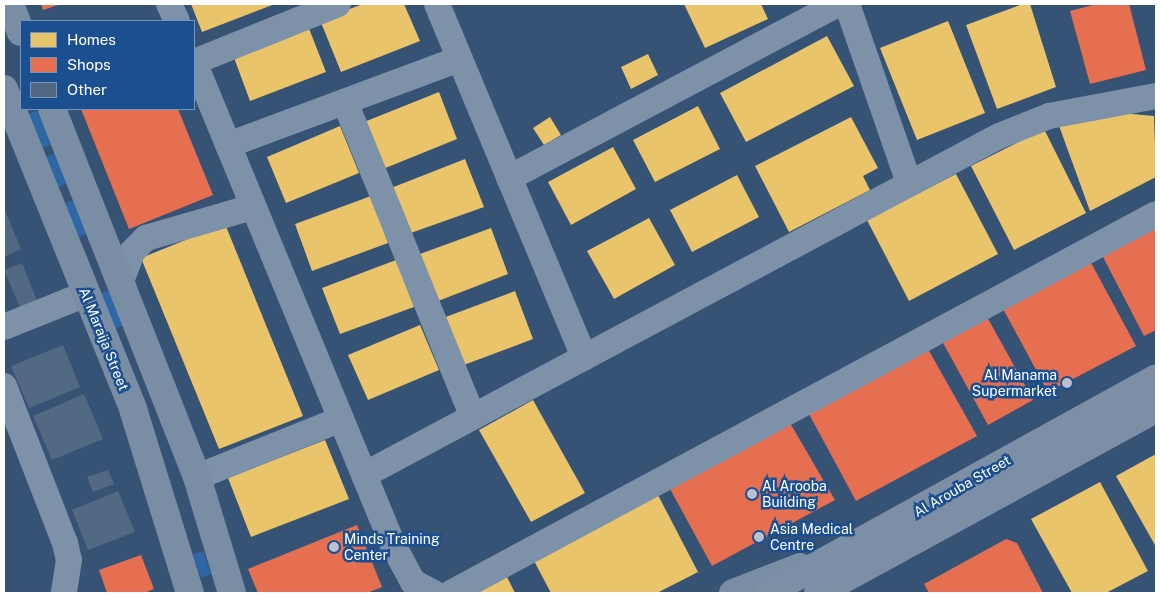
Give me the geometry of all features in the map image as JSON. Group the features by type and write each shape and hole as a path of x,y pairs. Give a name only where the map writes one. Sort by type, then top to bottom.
{"main road":[{"path":"10,4 20,29"},
{"name":"Al Maraija Street","path":"4,89 133,409 190,593"},
{"path":"52,110 197,477 232,593"},
{"name":"Al Arouba Street","path":"818,593 836,577 1156,378"},
{"path":"133,409 150,426 170,466 186,476 197,477"},
{"name":"Al Arouba Street","path":"767,593 836,577 1156,409"},
{"path":"733,593 782,572 836,577"}],"street":[{"path":"169,4 177,20"},
{"path":"437,4 584,358"},
{"path":"509,178 837,4"},
{"path":"847,4 909,183"},
{"path":"195,62 325,6"},
{"path":"228,145 459,59"},
{"path":"195,64 364,475 408,576 433,593 1156,214"},
{"path":"364,475 909,183 1022,125 1092,106 1156,96"},
{"path":"345,102 472,417"},
{"path":"121,281 132,252 146,238 253,206"},
{"path":"4,327 86,294"},
{"path":"4,386 65,543 69,560 64,593"},
{"path":"197,477 341,419"}],"shaded area":[{"path":"37,110 51,145 43,148 29,114"},
{"path":"55,153 67,183 59,187 46,157"},
{"path":"73,200 87,234 79,237 65,203"},
{"path":"109,290 123,325 115,329 101,293"},
{"path":"203,551 211,574 201,578 193,554"}],"building: Homes":[{"path":"191,4 275,4 202,32"},
{"path":"363,4 404,4 420,41 341,72 320,20"},
{"path":"684,4 761,4 768,19 705,48"},
{"path":"1023,4 1030,4 1056,87 997,109 966,25"},
{"path":"948,21 985,113 917,140 880,48"},
{"path":"308,26 326,72 250,101 233,55"},
{"path":"827,36 854,86 746,142 720,93"},
{"path":"648,54 658,75 631,89 621,67"},
{"path":"439,92 457,139 383,169 364,122"},
{"path":"698,106 720,149 655,182 633,140"},
{"path":"1121,113 1154,116 1156,177 1090,211 1058,123"},
{"path":"550,117 561,135 544,145 533,128"},
{"path":"851,117 878,168 863,176 870,190 789,232 755,166"},
{"path":"340,126 359,173 286,203 267,157"},
{"path":"1044,129 1086,213 1014,250 971,166"},
{"path":"613,147 636,189 571,225 548,182"},
{"path":"465,159 484,207 408,234 391,188"},
{"path":"956,174 998,254 909,301 867,220"},
{"path":"737,175 759,217 692,252 670,210"},
{"path":"371,196 388,243 312,271 295,224"},
{"path":"649,218 675,265 614,299 587,251"},
{"path":"225,224 303,416 219,449 141,258"},
{"path":"491,228 508,274 438,301 420,254"},
{"path":"396,260 414,307 340,334 322,288"},
{"path":"515,291 533,339 461,366 443,318"},
{"path":"420,325 439,370 368,400 348,355"},
{"path":"533,400 585,493 531,522 479,430"},
{"path":"325,440 349,499 251,537 228,478"},
{"path":"1156,454 1156,547 1116,476"},
{"path":"1100,482 1148,571 1106,593 1072,593 1031,519"},
{"path":"658,495 698,572 657,593 551,593 533,559"},
{"path":"507,577 515,593 465,593"}],"building: Shops":[{"path":"41,4 61,4 43,10"},
{"path":"1097,4 1129,4 1146,70 1090,84 1070,11"},
{"path":"81,110 178,110 213,195 129,229"},
{"path":"1156,228 1156,330 1144,336 1102,255"},
{"path":"1089,259 1136,346 1048,392 1001,305"},
{"path":"986,315 1033,400 988,425 942,341"},
{"path":"928,349 977,436 856,501 809,414"},
{"name":"Al Arooba Building","path":"790,423 835,500 712,566 669,487"},
{"name":"Minds Training Center","path":"357,525 382,587 367,593 258,593 248,569"},
{"path":"1006,539 1017,543 1043,593 929,593 924,584"},
{"path":"141,555 154,589 144,593 107,593 99,570"}],"building: Other":[{"path":"4,208 21,249 4,257"},
{"path":"22,263 38,303 21,310 4,270"},
{"path":"63,345 80,387 29,408 11,366"},
{"path":"84,394 103,439 52,460 33,416"},
{"path":"108,470 114,484 93,492 87,477"},
{"path":"118,491 135,532 88,550 72,510"}],"place":[{"name":"Al Manama Supermarket","path":"1067,383"},
{"name":"Al Arooba Building","path":"752,494"},
{"name":"Asia Medical Centre","path":"759,537"},
{"name":"Minds Training Center","path":"334,547"}]}
